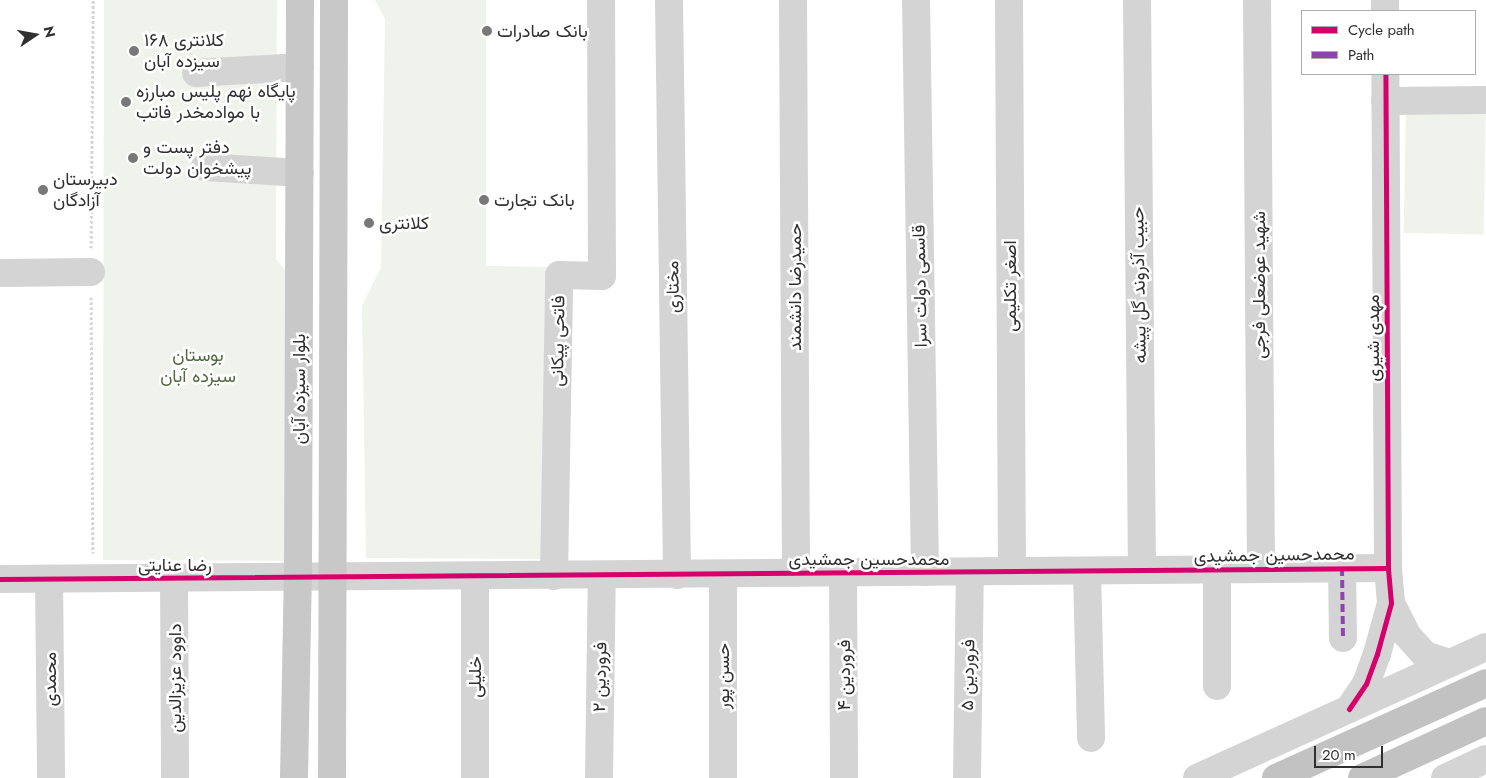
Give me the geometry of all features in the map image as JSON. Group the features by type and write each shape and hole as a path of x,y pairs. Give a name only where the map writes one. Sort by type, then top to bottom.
{"highway":[{"path":"1276,778 1486,683"},
{"path":"1362,778 1486,721"}],"main road":[{"name":"بلوار سیزده آبان","path":"294,778 298,578 300,0"},
{"name":"بلوار سیزده آبان","path":"332,778 342,578 334,0"}],"street":[{"name":"فاتحی پیکانی","path":"554,576 559,275 602,276 602,0"},
{"name":"مختاری","path":"669,0 677,575"},
{"name":"حمیدرضا دانشمند","path":"793,0 796,573"},
{"name":"قاسمی دولت سرا","path":"916,0 925,572"},
{"name":"اصغر تکلیمی","path":"1009,0 1012,571"},
{"name":"حبیب آذروند گل پیشه","path":"1137,0 1142,570"},
{"name":"شهید عوضعلی فرجی","path":"1257,0 1261,569"},
{"path":"196,73 300,67"},
{"name":"مهدی شیری","path":"1385,75 1388,568 1391,603"},
{"path":"1386,101 1486,100"},
{"path":"205,167 300,173"},
{"path":"0,273 90,272"},
{"path":"1342,568 1343,638"},
{"name":"محمدحسین جمشیدی","path":"342,578 1388,568"},
{"path":"1217,570 1217,686"},
{"path":"1087,571 1091,738"},
{"name":"فروردین ۵","path":"967,778 970,572"},
{"name":"فروردین ۴","path":"843,573 844,778"},
{"name":"حسن پور","path":"723,778 724,574"},
{"name":"فروردین ۲","path":"599,778 602,575"},
{"name":"خلیلی","path":"475,576 475,778"},
{"name":"داوود عزیزالدین","path":"174,578 175,778"},
{"name":"رضا عنایتی","path":"0,580 342,578"},
{"name":"محمدی","path":"49,579 51,778"},
{"path":"1391,603 1407,635 1425,655 1450,663"},
{"path":"1349,709 1366,684 1377,654 1391,603"},
{"path":"1197,778 1486,647"},
{"path":"1445,778 1486,759"}],"path":[{"path":"93,0 90,272 93,579"}],"green space":[{"name":"بوستان سیزده آبان","path":"104,0 277,0 276,259 294,281 290,561 103,560"},
{"path":"375,0 486,0 486,266 551,267 545,559 366,558 362,306 381,267 385,19"},
{"path":"1406,99 1486,100 1484,234 1404,233"}],"marked path":[{"path":"1342,568 1343,638"}],"cycle path":[{"path":"1349,709 1366,684 1377,654 1391,603 1388,568 1385,75"},
{"path":"0,579 1388,568"}],"place":[{"name":"بانک صادرات","path":"487,31"},
{"name":"کلانتری ۱۶۸ سیزده آبان","path":"134,51"},
{"name":"پایگاه نهم پلیس مبارزه با موادمخدر فاتب","path":"126,102"},
{"name":"دفتر پست و پیشخوان دولت","path":"133,158"},
{"name":"دبیرستان آزادگان","path":"43,190"},
{"name":"بانک تجارت","path":"484,200"},
{"name":"کلانتری","path":"369,223"}]}
